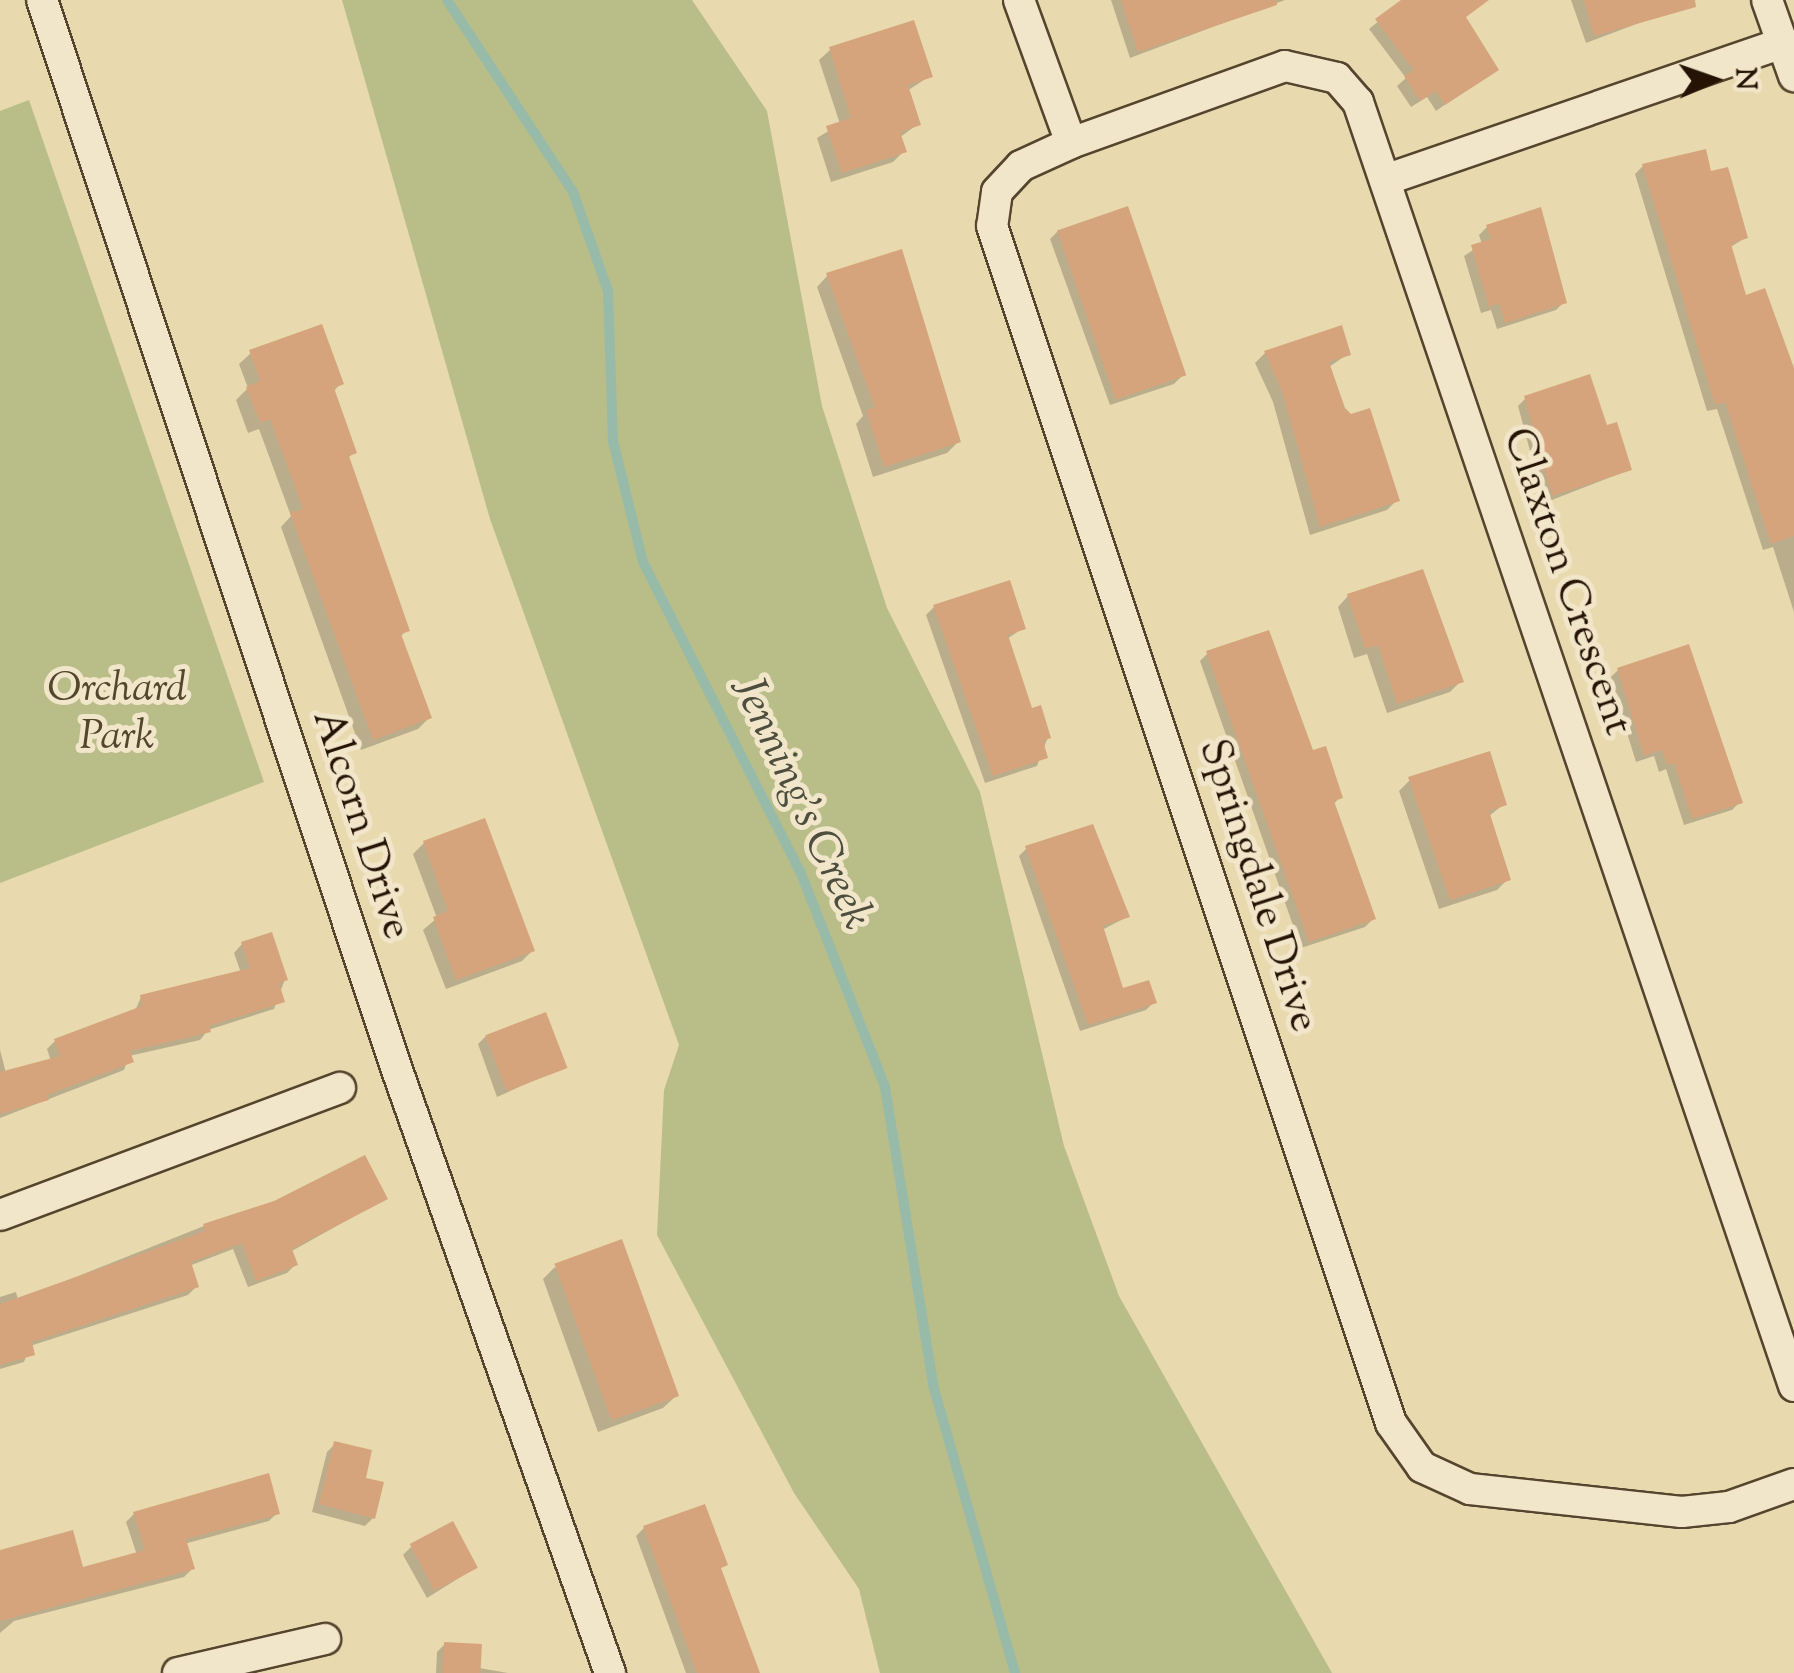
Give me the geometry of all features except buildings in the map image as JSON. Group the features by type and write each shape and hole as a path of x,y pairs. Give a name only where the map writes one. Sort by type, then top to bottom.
{"street":[{"name":"Alcorn Drive","path":"42,0 396,1067 610,1673"},
{"path":"1019,0 1071,142"},
{"path":"1768,0 1794,76"},
{"path":"1385,180 1783,44"},
{"name":"Claxton Crescent","path":"1071,142 1285,66 1312,67 1337,78 1358,102 1794,1386"},
{"name":"Springdale Drive","path":"1071,142 1021,166 997,192 992,226 1391,1423 1422,1467 1470,1488 1682,1512 1729,1506 1794,1484"},
{"path":"0,1215 340,1088"},
{"path":"178,1673 325,1639"}],"green space":[{"path":"342,0 692,0 767,111 822,406 887,608 980,792 1064,1146 1119,1296 1332,1673 880,1673 859,1589 794,1493 657,1235 664,1090 679,1045 490,519"},
{"name":"Orchard Park","path":"29,100 264,782 0,883 0,111"}],"waterway":[{"name":"Jenning's Creek","path":"447,0 573,192 608,291 613,441 643,562 800,871 885,1087 933,1385 1015,1673"}]}
